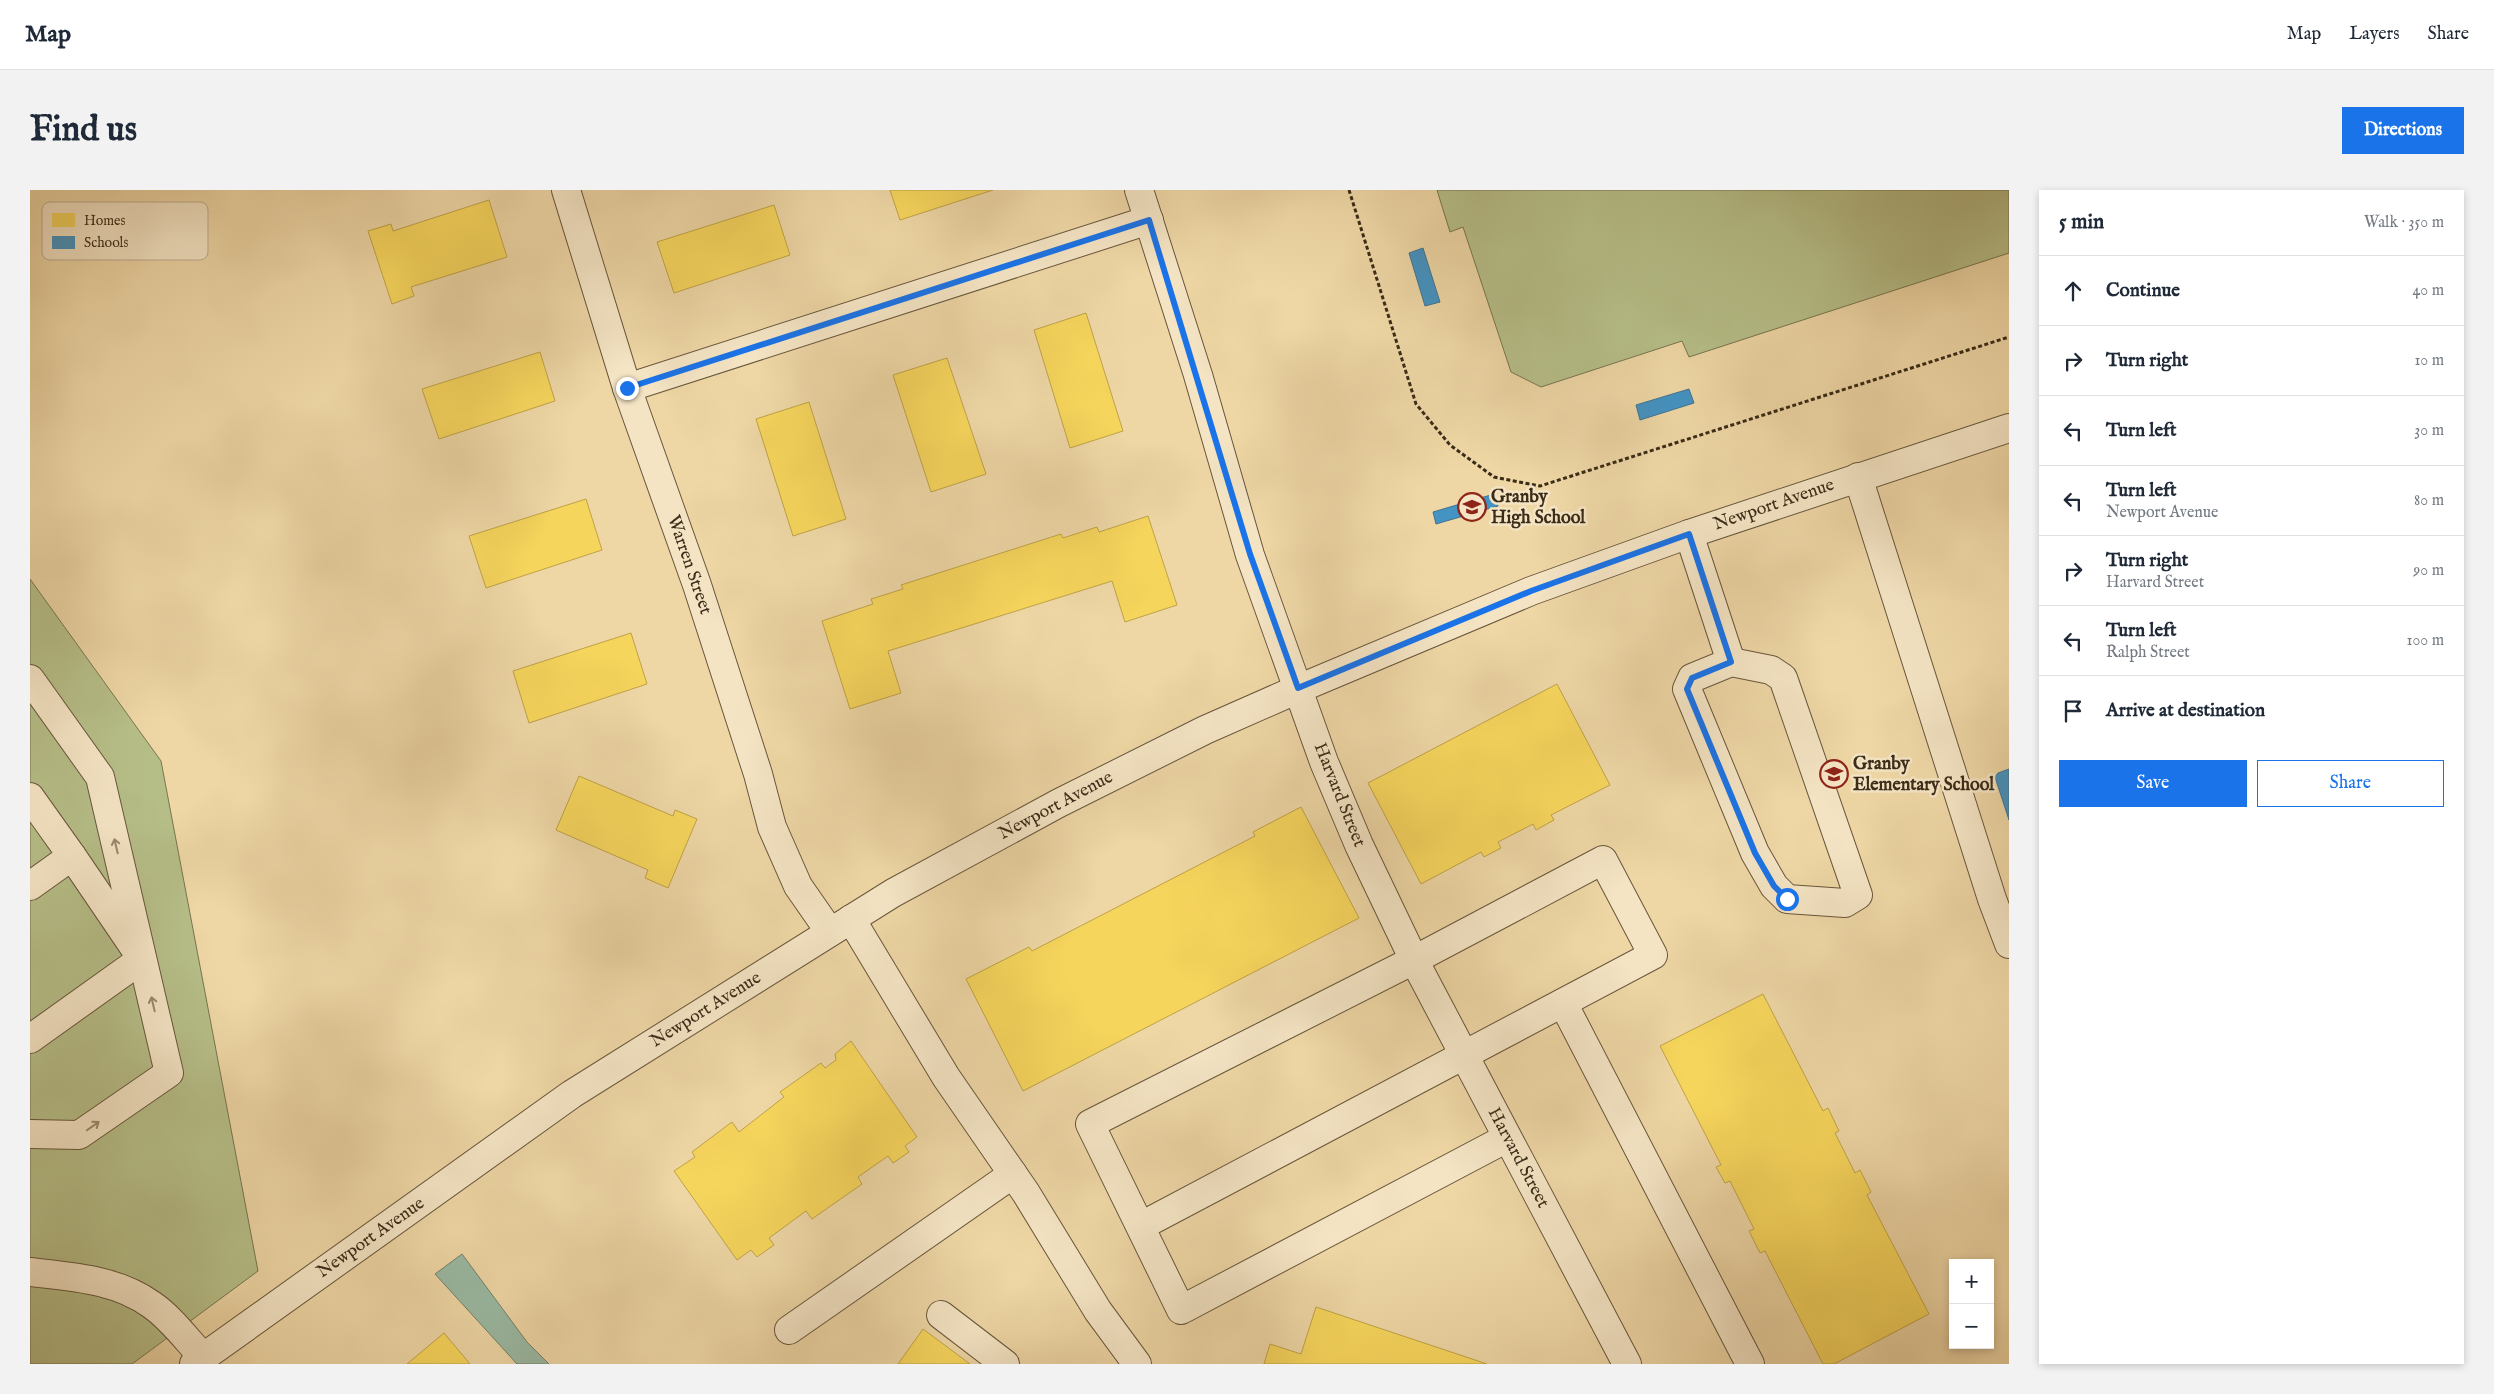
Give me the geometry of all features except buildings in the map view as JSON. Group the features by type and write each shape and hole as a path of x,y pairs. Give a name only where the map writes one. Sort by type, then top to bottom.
{"street":[{"name":"Warren Street","path":"566,190 627,388 697,585 758,774 772,827 798,886 840,926 1013,1174 1098,1311 1137,1364"},
{"name":"Harvard Street","path":"1138,190 1149,220 1250,554 1324,762 1359,845 1414,960 1627,1364"},
{"path":"627,388 1149,220"},
{"name":"Newport Avenue","path":"199,1361 572,1094 893,894 1060,803 1205,730 1298,688 1531,591 1689,534 2009,428"},
{"path":"1858,477 1992,899 2009,944"},
{"path":"1689,534 1731,662"},
{"path":"1731,662 1771,670 1783,678 1858,895 1845,903 1787,899 1774,886 1755,853 1687,689 1692,678 1731,662"},
{"path":"30,679 100,777 169,1072 79,1135 30,1134"},
{"path":"30,797 142,959"},
{"path":"30,886 72,856"},
{"path":"1140,1226 1653,955 1603,860 1414,960 1090,1124 1181,1310 1507,1138"},
{"path":"30,1039 142,959"},
{"path":"1563,1003 1750,1364"},
{"path":"789,1330 1013,1174"},
{"path":"30,1272 88,1279 126,1289 153,1306 199,1361"},
{"path":"941,1315 1004,1364"}],"path":[{"path":"1349,190 1416,404 1450,444 1494,477 1540,486 2009,337"}],"green space":[{"path":"1437,190 2009,190 2009,253 1689,357 1682,341 1541,387 1511,372 1463,227 1450,232"},
{"path":"30,579 161,761 258,1271 132,1364 30,1364"}],"shaded area":[{"path":"462,1254 527,1342 549,1364 517,1364 435,1274"}],"place":[{"name":"Granby High School","path":"1472,507"},
{"name":"Granby Elementary School","path":"1834,774"}],"route":[{"path":"627,388 1149,220 1198,375 1250,554 1298,688 1531,591 1689,534 1731,662 1692,678 1687,689 1755,853 1774,886 1787,899"}]}
